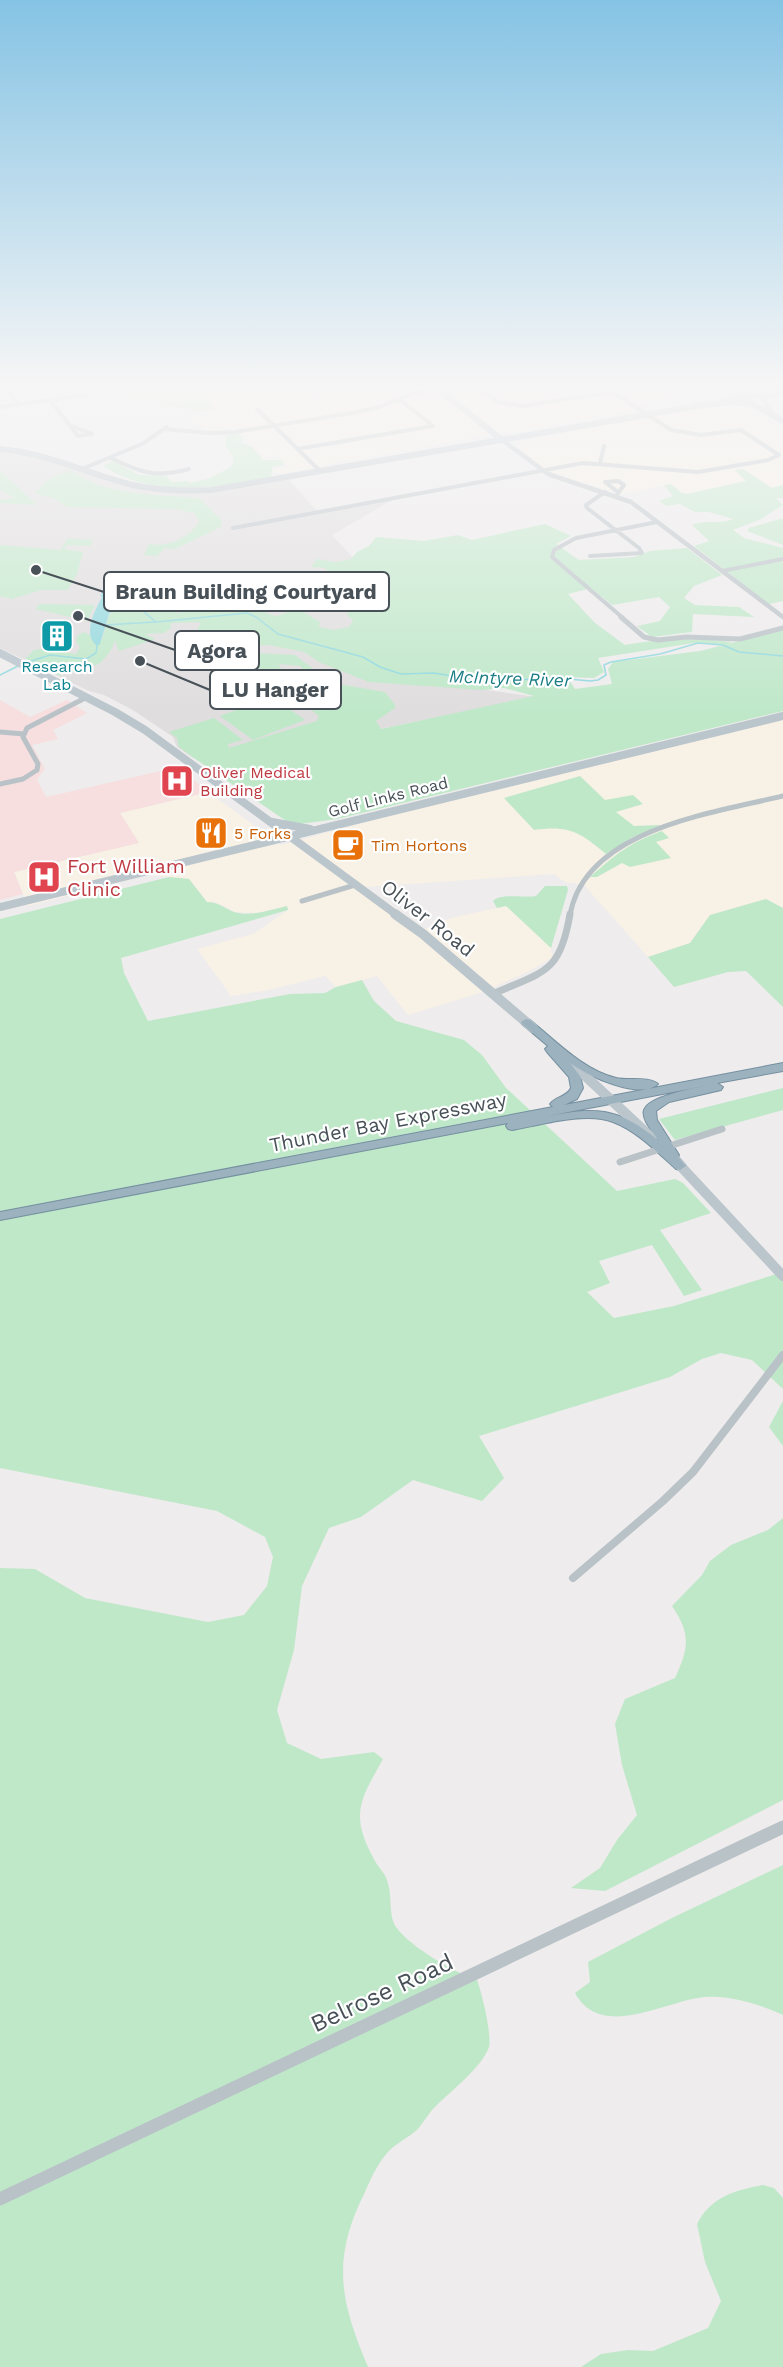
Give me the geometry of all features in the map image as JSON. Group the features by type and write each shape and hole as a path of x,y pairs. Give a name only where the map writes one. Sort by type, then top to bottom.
{"highway":[{"path":"526,1022 579,1064 612,1083 640,1086 738,1078"},
{"path":"496,1124 568,1100 576,1092 577,1082 574,1076 526,1022"},
{"name":"Thunder Bay Expressway","path":"0,1216 614,1102 783,1067"},
{"name":"Thunder Bay Expressway","path":"738,1078 783,1073"},
{"path":"664,1149 651,1120 650,1113 654,1105 665,1099 738,1078"},
{"path":"496,1124 594,1114 608,1116 626,1124 664,1149 680,1166"},
{"name":"Thunder Bay Expressway","path":"0,1221 496,1124"}],"main road":[{"name":"Oliver Road","path":"0,653 145,730 423,934 526,1022 664,1149"},
{"name":"Golf Links Road","path":"0,907 783,716"},
{"path":"251,846 267,836 268,822 319,830"},
{"path":"309,852 306,843 308,837 319,830"},
{"path":"680,1166 783,1276"}],"street":[{"path":"233,528 421,493"},
{"path":"590,556 642,553 639,548 586,505 603,493"},
{"path":"614,493 636,505 783,617"},
{"path":"657,522 576,538 554,550 552,557 645,637 658,640 686,637 740,639 783,628"},
{"path":"722,572 783,559"},
{"path":"24,734 32,724 87,698"},
{"path":"0,732 24,734"},
{"path":"0,784 23,779 37,771 38,764 24,734"},
{"path":"493,994 542,971 558,957 563,947 577,889 590,871 620,847 649,832 783,796"},
{"path":"302,900 356,885"},
{"path":"620,1162 722,1130"},
{"path":"573,1578 663,1501 693,1472 783,1355"},
{"name":"Belrose Road","path":"0,2199 783,1827"}],"shaded area":[{"path":"0,493 301,493 318,512 396,498 332,535 474,688 536,697 380,729 193,758 177,747 173,737 133,710 0,648"},
{"path":"0,700 30,717 67,700 87,713 53,730 58,739 32,745 45,769 37,779 46,797 179,767 208,792 120,813 139,843 14,872 23,894 0,900"},
{"path":"783,720 783,908 766,899 710,915 690,943 648,957 584,885 565,882 554,874 366,887 425,929 451,918 506,906 551,948 552,958 529,971 483,992 408,1015 377,976 336,987 325,976 269,990 231,996 197,949 253,934 288,910 287,906 257,913 235,912 215,902 207,902 188,879 147,875 28,906 14,872 138,843 120,813 208,792 281,845 407,811"}],"green space":[{"path":"6,493 25,493 37,505 0,503 0,500 15,498"},
{"path":"36,493 137,493 199,498 222,521 221,527 175,549 165,548 157,556 144,555 149,544 171,543 184,537 199,522 195,513 175,509 67,507 56,499"},
{"path":"671,493 783,493 783,498 776,498 783,505 759,520 733,530 744,538 783,548 783,601 769,604 694,546 709,541 692,525 733,519 709,512 695,512 680,504 667,506 659,501 673,496"},
{"path":"783,518 783,545 747,531 749,528"},
{"path":"545,524 571,536 556,544 579,560 634,557 650,551 687,548 722,575 694,586 684,598 695,605 739,607 754,617 693,614 692,632 652,637 637,626 660,621 670,607 659,597 612,605 591,588 568,594 595,623 625,645 678,639 732,642 727,644 783,630 783,711 337,819 292,825 179,747 177,738 169,732 214,718 243,740 228,744 229,748 317,721 319,716 292,696 278,693 259,697 252,693 270,688 285,688 316,699 324,695 300,666 279,664 284,679 273,680 266,672 249,668 232,652 295,655 332,683 385,692 395,708 376,721 381,729 534,696 504,688 482,690 369,682 319,662 304,652 269,645 222,645 206,640 197,631 201,622 171,623 171,628 164,633 145,634 155,639 119,651 115,640 111,650 100,663 62,675 50,672 25,659 34,650 45,649 76,654 80,647 76,642 77,636 83,632 102,640 109,614 153,594 177,613 186,611 188,604 206,600 232,600 258,605 260,611 276,616 299,609 320,622 319,627 334,630 349,627 353,620 348,616 345,602 336,601 328,595 328,592 309,593 344,583 324,568 311,567 317,559 335,562 351,559 357,552 369,546 376,537 424,541 458,535 472,540","holes":["694,643 724,645 700,651 613,662 608,669 612,684 575,689 567,677 594,678 604,672 598,658"]},
{"path":"67,539 93,540 90,546 67,545 64,549 83,552 77,574 68,590 41,590 12,599 0,596 0,545 61,550"},
{"path":"38,605 95,605 87,621 36,609"},
{"path":"272,697 305,720 253,740 220,716"},
{"path":"580,776 605,800 633,795 643,804 616,812 634,826 661,825 631,838 606,854 589,840 573,832 556,829 534,830 504,798"},
{"path":"662,831 669,838 656,842 671,858 630,867 622,863 597,877 590,877 623,850"},
{"path":"169,877 189,879 207,902 218,904 234,912 254,913 287,906 288,910 121,958 124,973 148,1021 290,994 325,993 336,987 362,980 374,1001 396,1021 464,1040 482,1055 506,1088 617,1191 675,1179 683,1183 711,1213 660,1230 702,1290 684,1296 652,1245 599,1261 610,1283 587,1292 614,1318 674,1306 783,1272 783,1389 752,1360 721,1353 702,1359 670,1377 479,1436 504,1478 482,1501 413,1480 361,1517 329,1528 302,1586 294,1650 277,1710 287,1743 321,1759 374,1752 383,1759 368,1786 360,1819 367,1845 387,1880 393,1921 406,1938 417,1947 443,1964 477,1980 484,2004 490,2041 485,2055 473,2070 434,2108 417,2130 384,2156 354,2216 347,2238 343,2280 351,2321 368,2367 0,2367 0,1568 35,1569 85,1598 208,1622 244,1615 267,1586 273,1557 265,1537 217,1511 0,1468 0,919"},
{"path":"545,886 567,886 568,890 551,948 506,906 497,908 493,901 507,896 536,896"},
{"path":"766,899 783,908 783,1007 746,971 728,972 674,987 648,957 690,943 710,915"},
{"path":"783,1088 783,1110 675,1140 659,1119"},
{"path":"783,1401 783,1446 769,1427"},
{"path":"783,1518 783,1800 605,1891 571,1888 600,1868 617,1840 637,1815 622,1765 615,1724 625,1699 675,1678 683,1658 686,1641 682,1625 672,1606 702,1575 710,1561 731,1545 768,1530"},
{"path":"783,1865 783,2015 741,2000 708,1997 683,2001 632,2015 615,2016 599,2014 586,2007 575,1993 590,1982 588,1962 672,1918"},
{"path":"763,2185 774,2188 783,2198 783,2367 581,2367 601,2354 628,2350 653,2351 708,2328 721,2301 705,2262 697,2224 709,2207 725,2196"}],"water":[{"path":"121,581 138,582 148,588 143,598 114,608 109,614 100,644 97,646 90,635 90,629 93,615 102,597 100,596 104,589"}],"waterway":[{"name":"McIntyre River","path":"132,602 156,622 247,613 278,634 363,657 380,667 401,674 434,673 476,680 513,681 547,677 590,681 598,680 606,675 604,665 611,662 660,654 698,643 723,645 739,652 783,656"},
{"name":"McIntyre River","path":"105,625 155,622"},
{"name":"McIntyre River","path":"25,663 50,655 86,659 96,653 97,646"},
{"name":"McIntyre River","path":"0,675 18,666"}],"place":[{"name":"Braun Building Courtyard","path":"36,570"},
{"name":"Agora","path":"78,616"},
{"name":"Research Lab","path":"57,636"},
{"name":"LU Hanger","path":"140,661"},
{"name":"Oliver Medical Building","path":"177,781"},
{"name":"5 Forks","path":"211,833"},
{"name":"Tim Hortons","path":"348,845"},
{"name":"Fort William Clinic","path":"44,877"}]}
